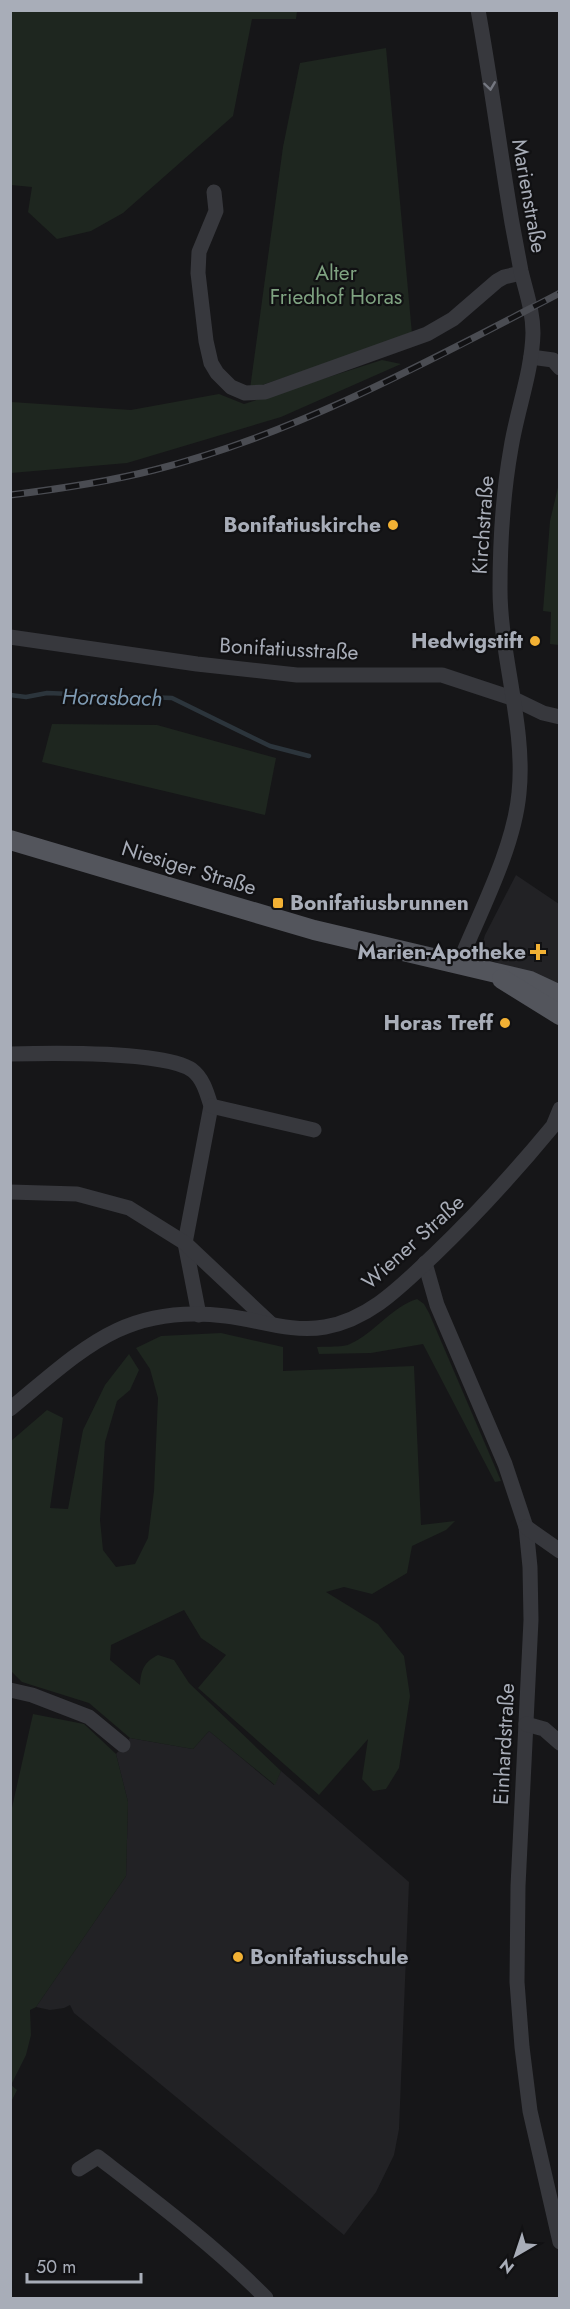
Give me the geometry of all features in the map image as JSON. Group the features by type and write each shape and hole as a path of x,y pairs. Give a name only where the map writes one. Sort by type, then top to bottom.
{"main road":[{"name":"Niesiger Straße","path":"10,840 314,930 530,981 560,995"},
{"name":"Niesiger Straße","path":"495,974 524,995 560,1015"}],"street":[{"name":"Marienstraße","path":"478,10 498,144 521,273 528,294 532,320 531,357"},
{"path":"214,192 216,211 199,252 199,291 211,363 225,382 239,392 265,392 427,334 453,319 497,281 521,273"},
{"path":"531,357 552,360 560,368"},
{"name":"Kirchstraße","path":"459,963 514,824 519,781 519,748 500,590 502,529 511,448 531,357"},
{"name":"Bonifatiusstraße","path":"10,637 197,664 297,675 442,675 512,698 543,713 560,717"},
{"path":"10,1054 48,1053 149,1058 176,1062 194,1071 205,1086 211,1106 185,1243 200,1315"},
{"path":"211,1106 314,1130"},
{"name":"Wiener Straße","path":"10,1409 86,1347 129,1324 164,1316 200,1315 224,1316 299,1329 325,1327 357,1317 380,1303 485,1205 556,1125 560,1109"},
{"path":"10,1192 77,1194 129,1208 185,1243 272,1325"},
{"name":"Einhardstraße","path":"425,1263 437,1305 505,1464 526,1527 530,1567 531,1620 517,1918 519,2014 530,2111 560,2242"},
{"path":"526,1527 560,1551"},
{"path":"10,1690 32,1695 89,1717 123,1745"},
{"path":"526,1724 544,1729 560,1743"},
{"path":"80,2169 98,2157 247,2279 266,2298"}],"shaded area":[{"path":"516,875 559,904 559,989 479,955 485,935"},
{"name":"Bonifatiusschule","path":"209,1731 274,1785 281,1771 409,1882 399,2129 394,2155 376,2192 344,2235 74,2013 70,2005 50,2010 36,2007 126,1876 128,1802 116,1754 130,1738 193,1749"}],"green space":[{"path":"11,10 297,11 296,19 252,19 233,116 123,213 91,231 57,239 28,212 32,187 11,185"},
{"name":"Alter Friedhof Horas","path":"386,48 412,334 250,389 283,147 300,63"},
{"path":"382,360 401,364 281,417 127,463 11,473 11,402 131,410 219,394 244,404"},
{"path":"559,483 559,645 550,644 551,612 543,611 550,521"},
{"path":"52,724 157,725 276,758 265,815 42,762"},
{"path":"417,1299 424,1304 429,1313 501,1481 495,1482 423,1344 371,1353 319,1354 317,1347 350,1344 367,1334 399,1308"},
{"path":"221,1333 283,1347 283,1371 414,1366 421,1525 455,1521 446,1530 412,1546 407,1573 372,1594 344,1587 326,1592 378,1624 404,1656 410,1696 399,1768 386,1789 373,1791 362,1779 368,1739 319,1795 198,1688 226,1655 201,1638 184,1610 111,1645 110,1660 140,1685 144,1667 153,1658 158,1655 174,1660 189,1683 281,1771 275,1785 209,1731 193,1749 130,1738 89,1703 22,1682 11,1671 11,1441 47,1410 63,1418 50,1508 68,1509 83,1430 105,1385 129,1354 139,1370 130,1390 117,1401 105,1442 100,1520 103,1550 116,1567 135,1564 148,1538 154,1491 158,1398 150,1369 136,1348 161,1336"},
{"path":"33,1714 84,1724 116,1754 128,1802 126,1876 36,2007 30,2010 31,2035 26,2055 11,2085 11,1812"},
{"path":"11,2085 17,2090 11,2102"}],"waterway":[{"name":"Horasbach","path":"10,695 26,697 47,693 172,698 270,746 309,756"}],"railway":[{"path":"10,495 83,485 154,470 259,437 362,393 560,293"}],"place":[{"name":"Bonifatiuskirche","path":"393,525"},
{"name":"Hedwigstift","path":"535,641"},
{"name":"Bonifatiusbrunnen","path":"278,903"},
{"name":"Marien-Apotheke","path":"538,952"},
{"name":"Horas Treff","path":"505,1023"},
{"name":"Bonifatiusschule","path":"238,1957"}]}
